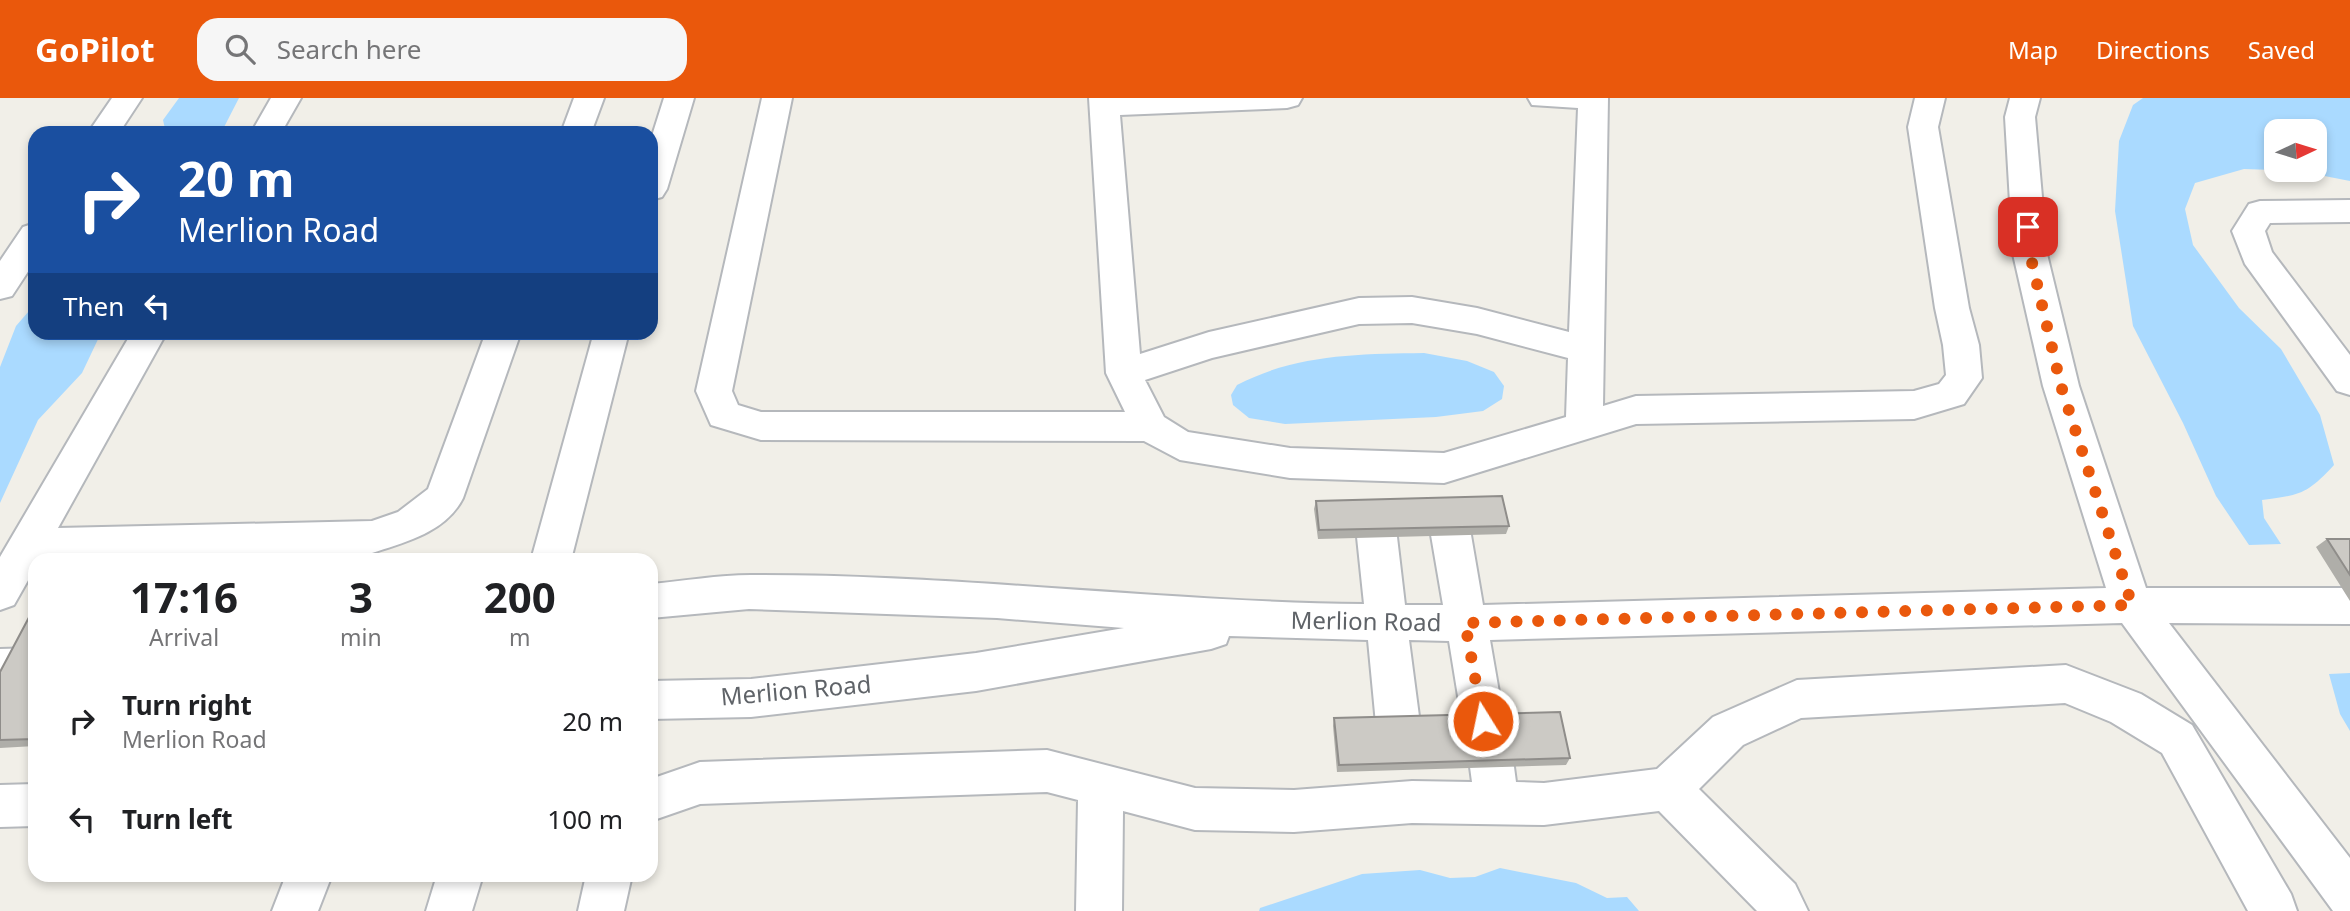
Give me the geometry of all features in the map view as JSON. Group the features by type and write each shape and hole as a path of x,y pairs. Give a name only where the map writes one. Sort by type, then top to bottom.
{"street":[{"path":"108,126 127,98"},
{"path":"270,126 286,98"},
{"path":"579,126 589,98"},
{"path":"658,166 679,98"},
{"path":"777,98 714,391 724,415 761,426 1150,427 1180,445 1290,463 1368,481 1437,467 1444,468 1636,410 1914,405 1951,394 1964,378 1961,345 1952,308 1923,127 1930,98"},
{"path":"1150,427 1124,373 1104,102 1287,98"},
{"path":"1543,98 1593,99 1584,426"},
{"path":"2025,98 2020,117 2030,254 2061,386 2132,605 2350,896"},
{"path":"2350,211 2260,212 2248,231 2257,256 2350,381"},
{"path":"0,287 28,245"},
{"path":"1124,373 1209,345 1359,312 1412,310 1477,321 1587,350"},
{"path":"0,593 145,340"},
{"path":"27,545 372,537 411,524 444,498 501,340"},
{"path":"553,553 610,340"},
{"path":"1437,467 1483,721"},
{"path":"1377,537 1398,724"},
{"name":"Merlion Road","path":"658,600 749,592 997,601 1272,621 1465,623 2132,605 2350,606"},
{"name":"Merlion Road","path":"658,699 751,698 976,672 1272,621"},
{"path":"0,668 28,667"},
{"path":"658,798 700,783 1047,771 1195,809 1294,811 1409,786 1494,785 1544,804 1668,789 1728,730 1797,699 2066,684 2126,708 2177,739 2274,911"},
{"path":"1099,911 1101,785"},
{"path":"1668,789 1779,900 1785,911"},
{"path":"0,806 28,805"},
{"path":"295,911 306,882"},
{"path":"449,911 458,882"},
{"path":"601,911 607,882"}],"water":[{"path":"179,98 239,98 225,126 164,126 163,120"},
{"path":"2143,98 2350,98 2350,181 2328,177 2328,119 2264,119 2264,170 2244,169 2195,183 2185,209 2193,245 2239,308 2281,349 2320,415 2334,465 2310,488 2302,492 2262,500 2264,518 2281,544 2249,545 2216,496 2183,423 2133,326 2115,211 2119,141 2133,105"},
{"path":"28,312 28,340 98,340 82,373 38,420 0,503 0,367 16,326"},
{"path":"1424,353 1467,361 1494,372 1504,386 1502,399 1483,411 1436,417 1285,424 1249,418 1233,405 1231,395 1237,385 1282,367 1352,355"},
{"path":"2350,673 2350,731 2340,714 2329,674"},
{"path":"1500,868 1576,883 1607,898 1627,897 1639,911 1259,911 1260,908 1362,874 1420,870 1450,878 1475,877"}],"building":[{"path":"1502,496 1509,526 1319,530 1316,501"},
{"path":"2327,539 2350,539 2350,575"},
{"path":"28,619 28,739 0,740 0,672"},
{"path":"1560,712 1570,758 1339,765 1334,718"}],"route":[{"path":"1483,721 1465,623 2132,605 2061,386 2030,254 2028,227"}]}
